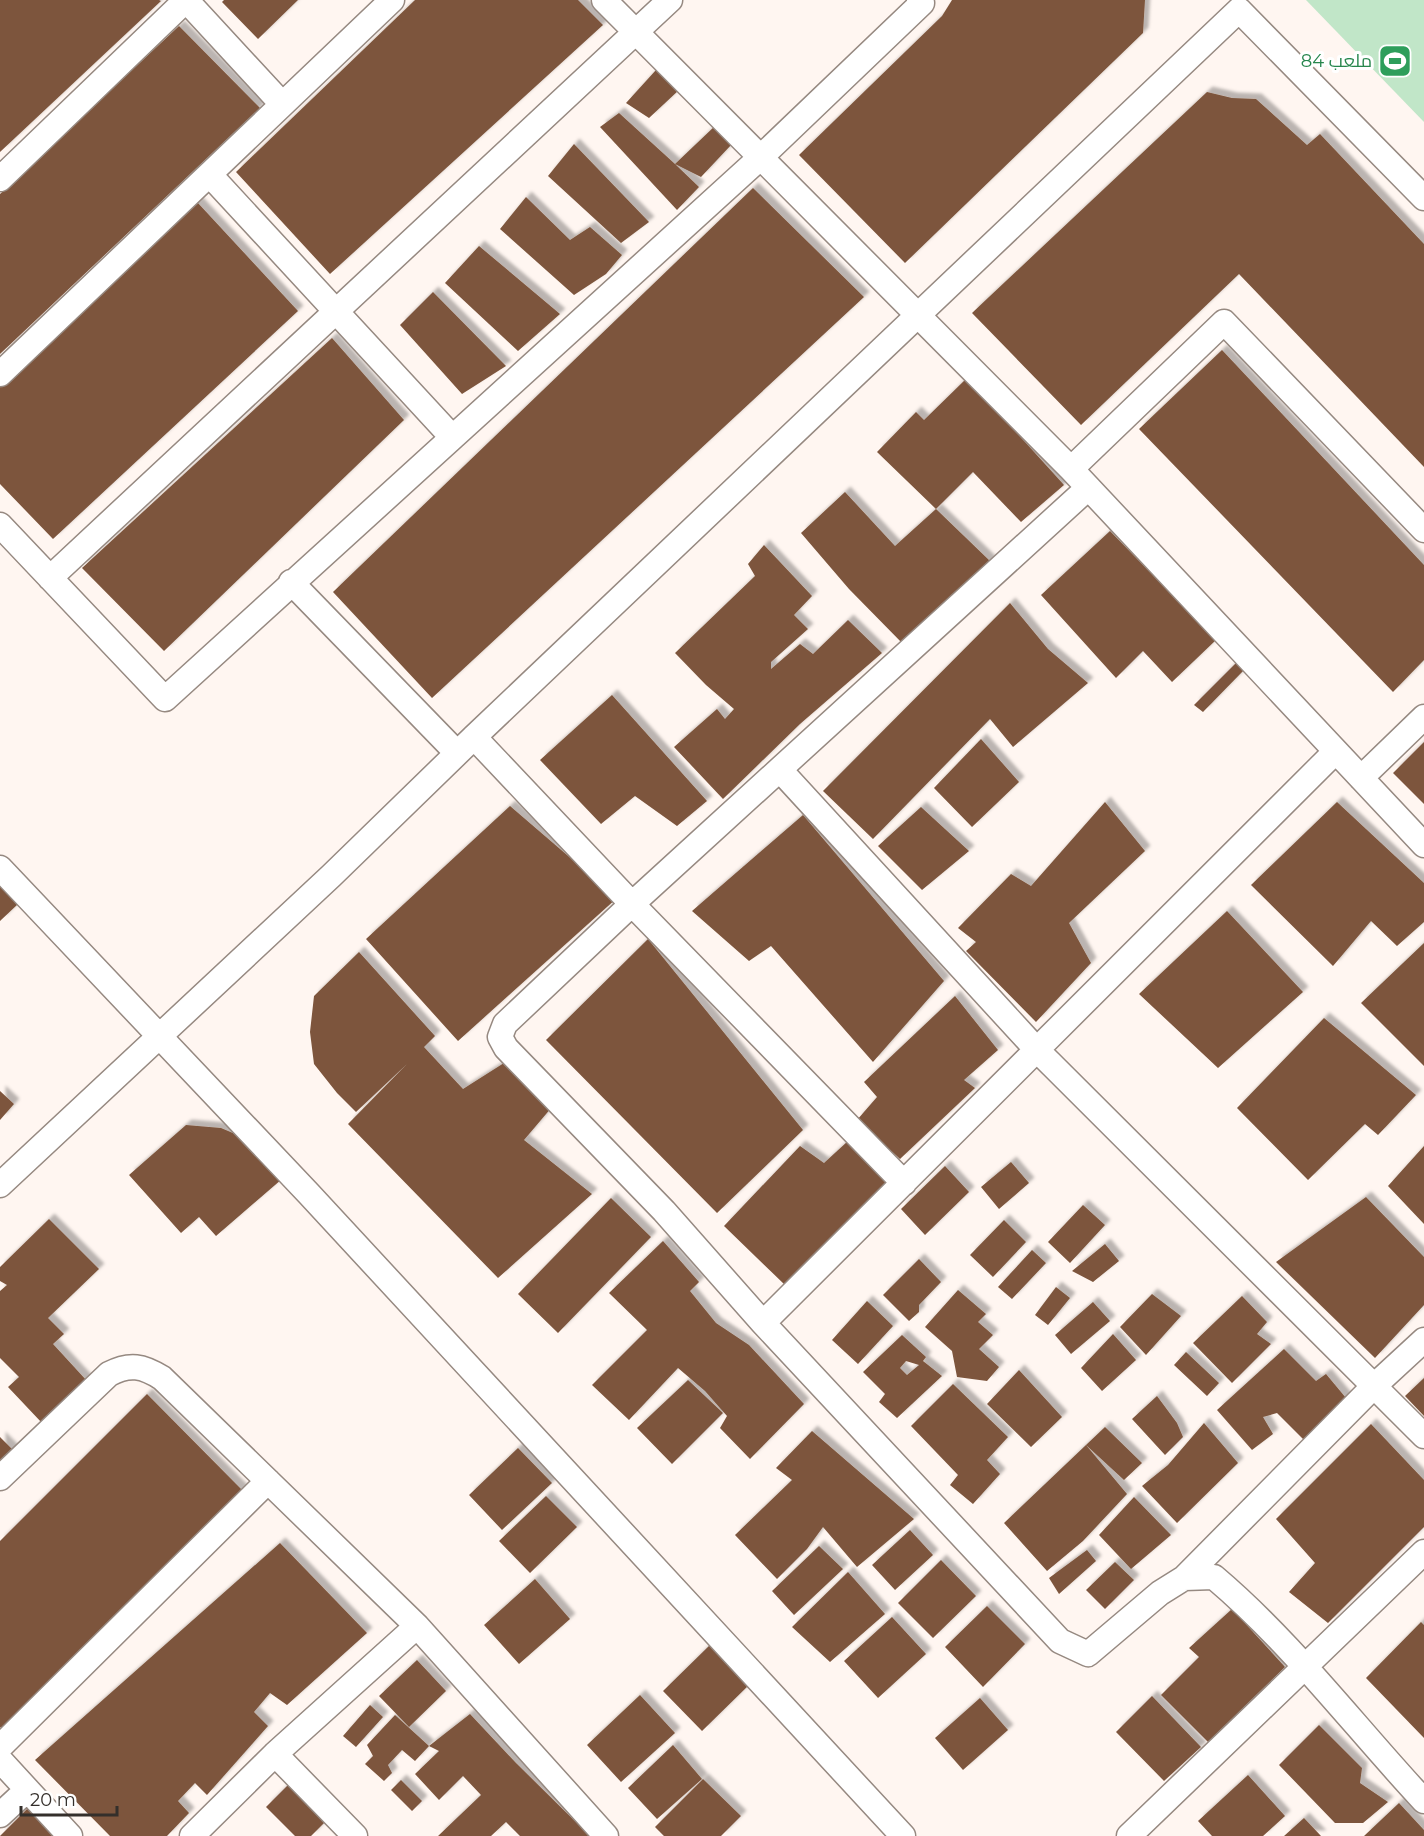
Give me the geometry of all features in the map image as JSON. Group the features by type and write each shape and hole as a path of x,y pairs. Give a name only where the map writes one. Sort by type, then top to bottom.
{"street":[{"path":"0,179 186,0 282,104"},
{"path":"0,374 392,0"},
{"path":"604,0 633,32 761,157 1071,469 1424,845"},
{"path":"50,578 633,32 670,0"},
{"path":"0,525 165,699 761,157 922,3 919,0"},
{"path":"0,1185 332,876 465,745 918,316 1235,5 1424,198"},
{"path":"210,175 452,437"},
{"path":"1071,469 1224,322 1424,530"},
{"path":"1088,488 632,904 505,1024 500,1037 506,1048 664,1210 763,1323 1060,1641 1088,1654 1160,1593 1184,1578 1373,1387 1424,1340"},
{"path":"291,582 632,904 904,1184"},
{"path":"1361,778 1424,717"},
{"path":"763,1323 1335,752"},
{"path":"780,770 1037,1050 1424,1436"},
{"path":"0,868 160,1036 903,1836"},
{"path":"0,1478 110,1374 123,1367 134,1365 148,1369 162,1378 417,1626 606,1836"},
{"path":"0,1747 268,1481"},
{"path":"1129,1836 1304,1665 1424,1552"},
{"path":"1184,1578 1214,1577 1236,1595 1304,1665 1423,1797"},
{"path":"192,1836 275,1754 417,1626"},
{"path":"275,1754 355,1836"},
{"path":"0,1760 70,1836"},
{"path":"0,1815 27,1790"}],"green space":[{"name":"ملعب 84","path":"1306,0 1424,0 1424,122"}],"building":[{"path":"0,0 159,0 161,1 0,152"},
{"path":"224,0 298,0 258,39 222,2"},
{"path":"415,0 578,0 603,25 330,274 236,172"},
{"path":"952,0 1145,0 1143,33 905,263 799,155 942,16"},
{"path":"179,26 260,108 0,354 0,194"},
{"path":"656,70 679,90 649,118 626,103"},
{"path":"1207,92 1232,98 1256,99 1307,145 1320,134 1424,244 1424,467 1239,274 1081,425 972,313"},
{"path":"619,113 699,187 677,210 600,127"},
{"path":"716,125 732,144 701,177 675,164"},
{"path":"574,144 649,222 621,243 548,176"},
{"path":"753,188 864,297 432,698 333,592"},
{"path":"526,197 570,240 590,227 622,255 606,274 574,295 500,229"},
{"path":"197,202 298,311 53,539 0,484 0,385"},
{"path":"479,246 560,314 518,351 445,283"},
{"path":"433,292 506,366 462,394 400,325"},
{"path":"332,338 404,420 164,651 82,568"},
{"path":"1222,350 1424,565 1424,660 1393,692 1139,429"},
{"path":"967,378 1064,485 1021,522 973,472 936,509 877,452 916,412 924,420"},
{"path":"845,492 895,546 936,509 991,562 904,645 849,589 801,533"},
{"path":"1110,531 1216,640 1172,682 1143,651 1116,678 1041,595"},
{"path":"764,545 812,596 794,615 808,629 771,662 771,669 800,644 813,654 848,620 882,653 800,724 723,799 674,747 717,709 725,719 734,709 706,685 675,653 755,576 748,564"},
{"path":"1010,603 1048,649 1088,683 1013,747 990,719 873,839 823,791"},
{"path":"1237,662 1244,670 1203,712 1194,705"},
{"path":"612,695 707,801 677,826 635,796 601,824 540,760"},
{"path":"981,739 1019,782 972,827 934,788"},
{"path":"1424,742 1424,804 1393,773"},
{"path":"1105,802 1145,851 1069,923 1091,963 1036,1022 966,951 976,942 958,928 1011,874 1031,886"},
{"path":"1337,802 1424,883 1424,922 1397,946 1371,921 1333,966 1251,885"},
{"path":"510,806 617,898 458,1041 366,939"},
{"path":"921,807 969,851 922,890 878,846"},
{"path":"803,815 944,981 873,1062 771,946 749,961 692,911"},
{"path":"0,886 18,904 0,921"},
{"path":"1227,911 1303,992 1218,1068 1139,994"},
{"path":"648,939 803,1130 717,1213 546,1040"},
{"path":"1424,943 1424,1066 1361,1003"},
{"path":"359,952 435,1036 424,1047 463,1089 504,1063 552,1107 524,1140 592,1194 498,1278 348,1124 407,1064 356,1112 314,1064 310,1032 314,996"},
{"path":"955,996 998,1050 964,1080 975,1088 900,1159 857,1120 877,1097 864,1082"},
{"path":"1324,1018 1416,1095 1378,1135 1365,1124 1308,1180 1237,1108"},
{"path":"0,1091 14,1104 0,1120"},
{"path":"186,1125 221,1128 247,1139 282,1179 216,1236 199,1217 181,1233 129,1175"},
{"path":"848,1141 889,1184 785,1285 724,1226 800,1146 824,1163"},
{"path":"1424,1146 1424,1224 1388,1186"},
{"path":"1011,1162 1029,1183 999,1209 981,1187"},
{"path":"945,1166 969,1192 925,1235 901,1209"},
{"path":"1366,1197 1424,1257 1424,1305 1375,1358 1276,1262"},
{"path":"611,1198 651,1237 558,1333 518,1294"},
{"path":"1083,1205 1105,1225 1070,1263 1048,1242"},
{"path":"49,1219 99,1269 48,1318 64,1334 53,1344 87,1381 42,1423 8,1387 19,1377 0,1358 0,1291 7,1285 0,1281 0,1267"},
{"path":"1004,1220 1026,1242 993,1277 970,1255"},
{"path":"663,1241 699,1282 690,1291 716,1323 749,1345 804,1404 750,1459 720,1428 727,1416 705,1391 678,1368 629,1420 592,1385 647,1330 609,1293"},
{"path":"1105,1244 1119,1261 1093,1282 1072,1271"},
{"path":"1032,1250 1046,1263 1012,1299 998,1287"},
{"path":"919,1259 941,1282 919,1305 919,1312 909,1321 883,1295"},
{"path":"1056,1287 1070,1298 1048,1325 1035,1315"},
{"path":"958,1290 986,1314 978,1322 993,1335 979,1349 999,1367 987,1381 957,1377 952,1351 925,1327"},
{"path":"1152,1294 1181,1316 1146,1355 1120,1327"},
{"path":"1242,1296 1267,1322 1257,1334 1271,1344 1232,1383 1193,1343"},
{"path":"867,1301 893,1326 858,1364 832,1340"},
{"path":"1093,1302 1110,1321 1071,1354 1055,1335"},
{"path":"1113,1334 1136,1360 1102,1391 1081,1368"},
{"path":"902,1335 926,1357 923,1361 942,1376 897,1418 879,1402 885,1394 863,1372","holes":["906,1361 919,1365 907,1375 900,1368"]},
{"path":"1284,1349 1316,1381 1326,1374 1351,1404 1304,1440 1277,1413 1263,1417 1273,1434 1252,1450 1217,1410"},
{"path":"1186,1352 1219,1383 1207,1396 1174,1365"},
{"path":"1019,1370 1062,1417 1031,1447 987,1404"},
{"path":"1424,1378 1424,1416 1405,1396"},
{"path":"688,1380 723,1413 672,1464 637,1428"},
{"path":"953,1384 1008,1437 987,1460 1000,1474 973,1504 950,1485 958,1475 911,1426"},
{"path":"147,1394 244,1492 5,1732 0,1727 0,1541"},
{"path":"1157,1396 1177,1423 1183,1437 1165,1455 1132,1419"},
{"path":"1204,1423 1238,1463 1177,1523 1142,1486 1168,1465"},
{"path":"1371,1424 1424,1480 1424,1527 1328,1623 1289,1592 1315,1563 1276,1519"},
{"path":"1105,1427 1142,1463 1124,1480 1086,1445"},
{"path":"812,1431 914,1519 857,1567 823,1527 807,1549 777,1579 735,1535 792,1480 776,1468"},
{"path":"0,1437 14,1451 0,1464"},
{"path":"1086,1445 1127,1494 1083,1541 1047,1571 1004,1523"},
{"path":"518,1448 552,1483 502,1530 469,1495"},
{"path":"546,1496 577,1527 530,1573 499,1541"},
{"path":"1134,1497 1171,1535 1131,1569 1099,1535"},
{"path":"910,1530 933,1555 895,1590 872,1565"},
{"path":"280,1543 367,1633 287,1705 270,1693 254,1712 268,1726 207,1795 195,1783 178,1801 189,1813 167,1836 110,1836 35,1760"},
{"path":"819,1546 843,1569 794,1615 772,1591"},
{"path":"1087,1550 1096,1561 1059,1594 1049,1578"},
{"path":"941,1560 976,1596 933,1638 898,1603"},
{"path":"1115,1562 1134,1580 1105,1609 1086,1590"},
{"path":"848,1572 885,1614 830,1662 792,1627"},
{"path":"535,1579 570,1619 519,1664 484,1625"},
{"path":"987,1606 1025,1644 983,1687 945,1647"},
{"path":"1232,1609 1285,1667 1208,1742 1161,1695 1199,1657 1189,1648"},
{"path":"892,1617 926,1654 878,1698 844,1661"},
{"path":"1421,1622 1424,1625 1424,1738 1366,1678"},
{"path":"712,1643 751,1683 702,1731 663,1691"},
{"path":"417,1660 446,1691 409,1727 379,1696"},
{"path":"640,1695 675,1733 621,1782 587,1745"},
{"path":"1152,1696 1201,1747 1164,1781 1116,1732"},
{"path":"980,1698 1008,1730 963,1770 935,1738"},
{"path":"370,1705 383,1717 356,1747 343,1736"},
{"path":"470,1714 590,1836 520,1836 506,1822 491,1836 438,1836 481,1795 463,1776 439,1800 415,1774 439,1751 429,1746"},
{"path":"395,1715 429,1746 415,1761 402,1750 388,1765 392,1773 384,1781 365,1764 373,1756 367,1745"},
{"path":"1319,1725 1362,1768 1360,1783 1388,1802 1363,1823 1335,1823 1279,1765"},
{"path":"673,1745 702,1779 657,1819 628,1788"},
{"path":"1248,1775 1285,1816 1263,1836 1212,1836 1198,1821"},
{"path":"703,1779 741,1816 721,1836 664,1836 655,1827"},
{"path":"401,1780 422,1801 412,1811 391,1790"},
{"path":"288,1785 325,1822 311,1836 295,1836 266,1807"},
{"path":"1399,1803 1424,1830 1424,1836 1364,1836"},
{"path":"28,1808 57,1836 0,1836"},
{"path":"1304,1818 1321,1836 1284,1836"}],"place":[{"name":"ملعب 84","path":"1395,61"}]}
